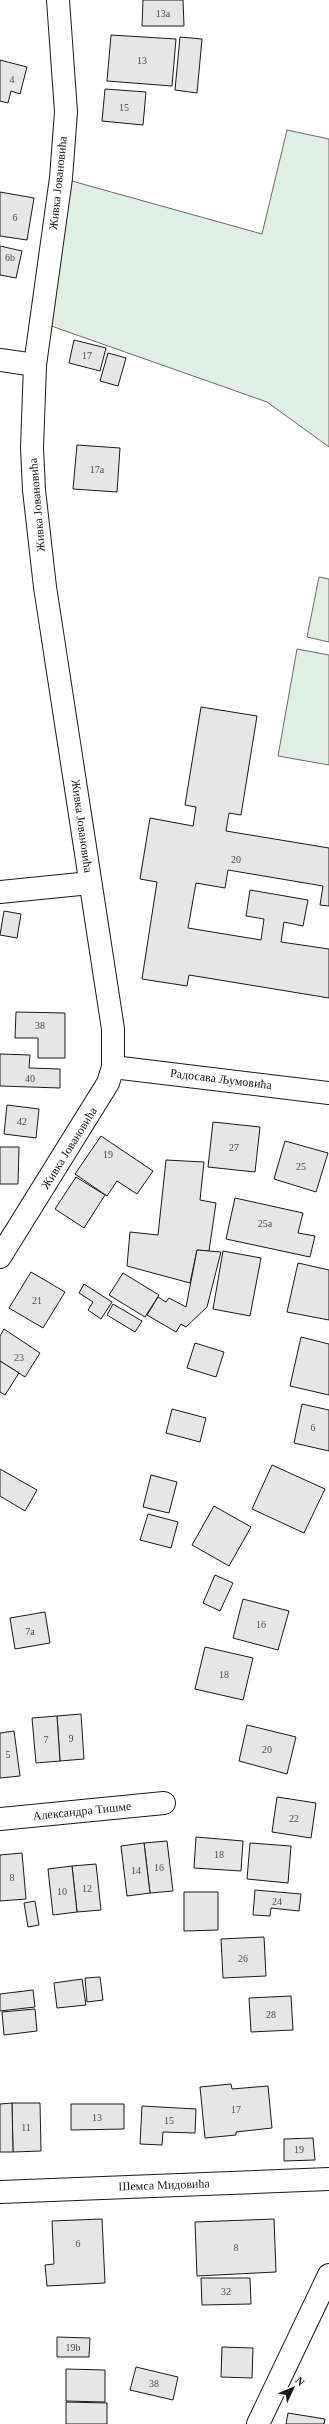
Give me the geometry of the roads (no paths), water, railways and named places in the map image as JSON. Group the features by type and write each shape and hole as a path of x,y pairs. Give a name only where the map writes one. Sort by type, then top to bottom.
{"street":[{"name":"Живка Јовановића","path":"0,1257 92,1112 108,1083 113,1067 114,1028 90,883 38,534 32,448 35,364 61,178 66,112 58,0"},
{"path":"0,360 35,364"},
{"path":"0,892 90,883"},
{"name":"Радосава Љумовића","path":"113,1067 329,1093"},
{"name":"Александра Тишме","path":"0,1819 164,1803"},
{"name":"Шемса Мидовића","path":"0,2192 329,2179"},
{"path":"258,2424 329,2275"}]}
